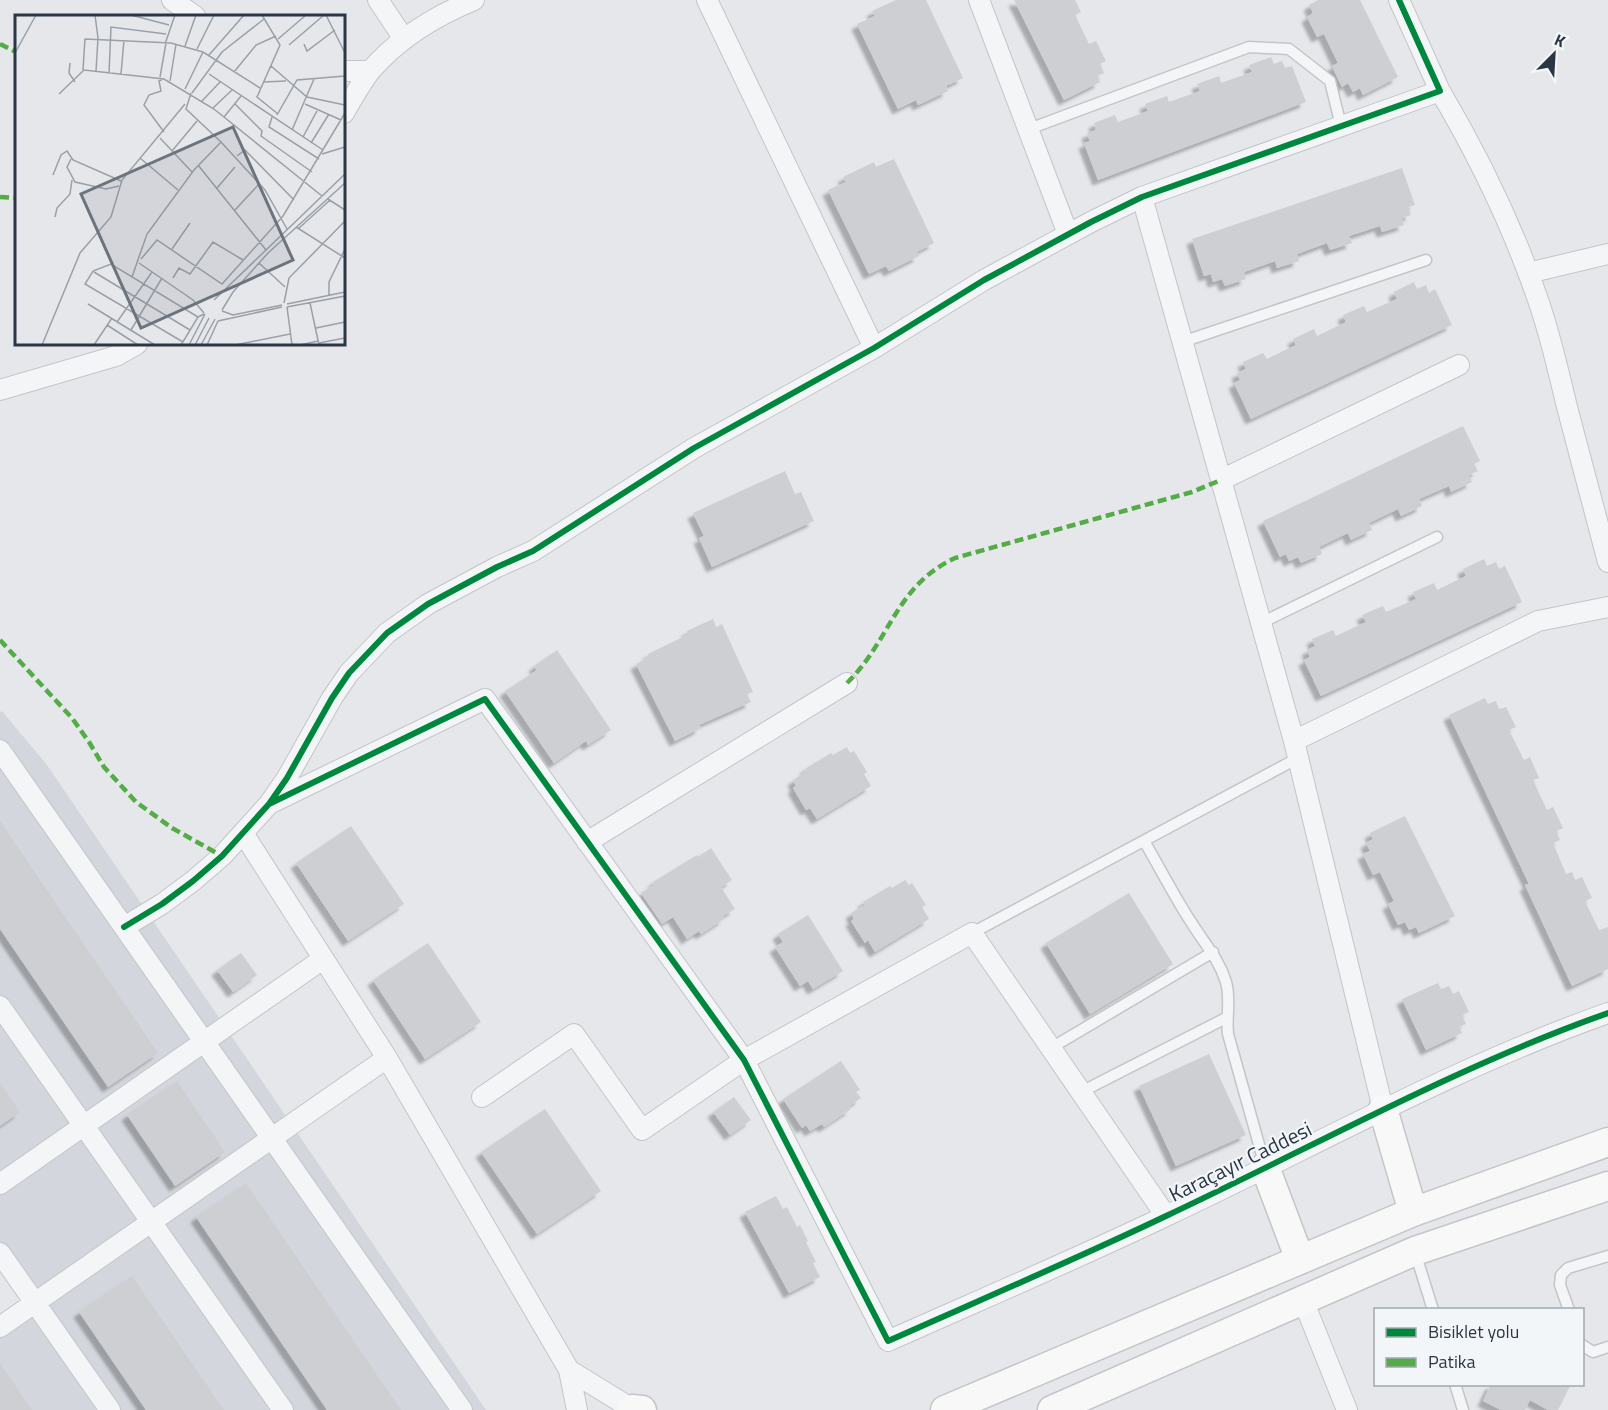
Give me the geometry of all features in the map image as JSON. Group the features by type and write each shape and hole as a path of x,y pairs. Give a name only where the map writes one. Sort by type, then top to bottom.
{"street":[{"path":"172,0 194,15"},
{"path":"378,0 404,39"},
{"path":"345,111 370,71 404,39 433,19 474,0"},
{"path":"707,0 874,348"},
{"path":"979,0 1068,234"},
{"path":"1399,0 1440,91 1495,193 1528,273 1554,352 1608,562"},
{"path":"345,71 370,71"},
{"path":"124,927 162,904 222,856 269,804 287,778 332,698 349,674 369,651 407,618 462,584 533,551 694,448 874,348 984,280 1068,234 1142,197 1440,91"},
{"path":"1142,197 1296,750 1383,1109 1413,1212"},
{"path":"1528,273 1608,254"},
{"path":"0,390 116,356 135,345"},
{"path":"1221,480 1459,365"},
{"path":"1296,750 1538,621 1608,607"},
{"path":"587,842 847,683"},
{"path":"269,804 485,699 744,1060"},
{"path":"0,750 462,1410"},
{"path":"243,833 387,1058 569,1370 577,1410"},
{"path":"482,1097 574,1034 642,1130 744,1060 972,933 1166,1216"},
{"path":"0,1184 323,959"},
{"path":"0,1006 283,1410"},
{"name":"Karaçayır Caddesi","path":"744,1060 888,1341 1166,1216 1383,1109 1546,1035 1608,1013"},
{"path":"0,1327 387,1058"},
{"path":"945,1410 1413,1212 1608,1142"},
{"path":"1266,1167 1300,1260"},
{"path":"1052,1410 1415,1251 1608,1186"},
{"path":"0,1253 110,1410"},
{"path":"1303,1300 1347,1410"},
{"path":"569,1370 636,1410"}],"lane":[{"path":"1037,126 1249,47 1289,49 1330,81 1341,126"},
{"path":"1182,342 1426,260"},
{"path":"1261,623 1437,537"},
{"path":"972,933 1144,841 1296,750"},
{"path":"1144,841 1191,923 1213,952 1226,981 1228,1034 1266,1167"},
{"path":"1051,1048 1213,952"},
{"path":"1081,1092 1226,1018"},
{"path":"1415,1251 1432,1308"},
{"path":"1568,1308 1560,1286 1561,1275 1569,1268 1608,1256"},
{"path":"1584,1346 1593,1352 1608,1347"},
{"path":"1456,1386 1463,1410"}],"shaded area":[{"path":"2,711 47,765 486,1410 0,1410 0,1325 29,1292 0,1252 0,712"}],"building":[{"path":"896,0 926,0 963,78 946,86 948,91 918,105 916,100 898,109 857,24 875,16 872,11"},
{"path":"1014,0 1075,0 1081,12 1075,15 1089,44 1096,41 1106,61 1100,64 1104,73 1097,76 1100,82 1064,100"},
{"path":"1318,0 1360,0 1398,77 1363,95 1360,88 1353,92 1348,83 1342,87 1332,66 1338,63 1324,34 1317,37 1307,17 1313,13 1309,5"},
{"path":"1271,57 1274,64 1282,61 1285,68 1292,66 1306,102 1098,180 1084,143 1090,141 1087,133 1096,130 1094,123 1115,115 1118,122 1148,111 1145,104 1167,96 1169,102 1200,91 1197,84 1219,76 1221,83 1252,72 1249,65"},
{"path":"894,159 934,243 917,252 919,256 889,271 886,266 869,274 828,190 846,182 843,177 874,162 876,167"},
{"path":"1402,168 1415,205 1408,207 1411,215 1402,218 1404,225 1382,232 1380,226 1349,236 1352,243 1330,250 1327,243 1297,254 1299,261 1277,268 1275,261 1244,272 1246,279 1225,286 1222,279 1213,282 1211,274 1204,276 1192,239"},
{"path":"1414,282 1417,289 1426,285 1429,293 1435,289 1452,325 1251,419 1234,383 1240,380 1237,373 1246,369 1243,362 1263,353 1267,359 1296,345 1293,339 1314,329 1317,336 1346,322 1343,315 1364,306 1367,312 1397,299 1394,292"},
{"path":"1463,426 1480,461 1474,464 1478,471 1469,475 1472,482 1451,492 1449,486 1419,499 1422,506 1401,516 1398,509 1369,523 1372,530 1351,540 1348,533 1319,547 1322,554 1301,563 1298,557 1289,561 1286,554 1280,557 1263,521"},
{"path":"785,471 795,494 801,492 814,521 712,567 699,538 704,536 693,513"},
{"path":"1484,559 1487,566 1496,562 1499,569 1505,566 1522,602 1321,696 1304,660 1310,657 1307,650 1315,646 1312,639 1333,630 1336,636 1366,622 1362,615 1383,606 1386,612 1416,599 1413,592 1434,583 1437,590 1466,576 1463,569"},
{"path":"713,619 716,627 722,624 753,692 747,694 751,702 699,725 701,728 675,741 636,664 649,657 648,654 687,635 687,631"},
{"path":"557,650 611,730 588,745 586,741 554,763 505,691 537,670 534,666"},
{"path":"1485,698 1488,704 1496,701 1499,709 1506,707 1516,727 1509,730 1524,760 1530,757 1539,778 1533,780 1547,810 1553,807 1563,828 1556,831 1560,840 1553,843 1566,874 1572,872 1575,880 1582,877 1592,898 1585,901 1599,930 1608,927 1608,969 1572,986 1525,885 1529,884 1449,715"},
{"path":"847,747 850,753 854,751 867,772 864,774 871,786 817,819 810,808 806,810 793,788 796,786 793,780 806,772 805,769 831,753 833,755"},
{"path":"1405,816 1455,916 1419,933 1416,927 1409,930 1405,922 1398,925 1388,904 1394,901 1380,872 1373,875 1363,854 1370,851 1366,843 1373,839 1370,833"},
{"path":"0,821 158,1053 108,1087 0,929"},
{"path":"351,826 404,904 348,941 296,863"},
{"path":"711,848 732,880 721,887 735,909 701,934 699,931 687,939 673,917 662,924 641,893 655,884 653,882"},
{"path":"905,880 909,885 912,883 926,905 922,907 929,919 875,952 868,940 865,943 851,921 854,919 851,913 865,905 863,902"},
{"path":"1129,893 1173,964 1090,1014 1046,943"},
{"path":"808,915 843,971 813,989 808,981 800,986 775,947 783,942 778,934"},
{"path":"428,943 481,1022 425,1059 373,980"},
{"path":"241,953 257,975 233,992 217,970"},
{"path":"1438,983 1441,989 1449,986 1453,994 1459,991 1469,1012 1462,1015 1466,1024 1459,1027 1462,1033 1426,1050 1402,999"},
{"path":"1209,1054 1246,1135 1176,1166 1139,1086"},
{"path":"841,1061 860,1090 856,1092 861,1098 849,1106 851,1109 824,1127 822,1124 810,1131 806,1125 802,1128 783,1099"},
{"path":"177,1081 225,1152 175,1186 127,1115"},
{"path":"0,1082 20,1112 0,1126"},
{"path":"734,1097 751,1120 730,1135 713,1112"},
{"path":"545,1109 601,1191 537,1234 481,1152"},
{"path":"246,1183 401,1410 327,1410 196,1217"},
{"path":"776,1196 783,1209 787,1207 797,1227 800,1225 820,1277 789,1293 745,1212"},
{"path":"132,1276 224,1410 146,1410 79,1312"},
{"path":"0,1363 32,1410 0,1410"},
{"path":"1490,1386 1570,1386 1558,1410 1548,1410 1530,1400 1525,1410 1501,1410 1483,1401"}],"marked path":[{"path":"0,44 15,52"},
{"path":"0,197 15,198"},
{"path":"847,683 862,666 919,583 955,558 1192,492 1221,480"},
{"path":"0,640 72,718 104,767 136,802 172,828 222,856"}],"cycle path":[{"path":"124,927 162,904 222,856 269,804 287,778 332,698 349,673 387,633 428,604 497,567 533,551 694,448 874,348 984,280 1091,222 1142,197 1440,91 1399,0"},
{"path":"269,804 485,699 744,1060 888,1341 1221,1190 1440,1083 1551,1034 1608,1013"}]}
